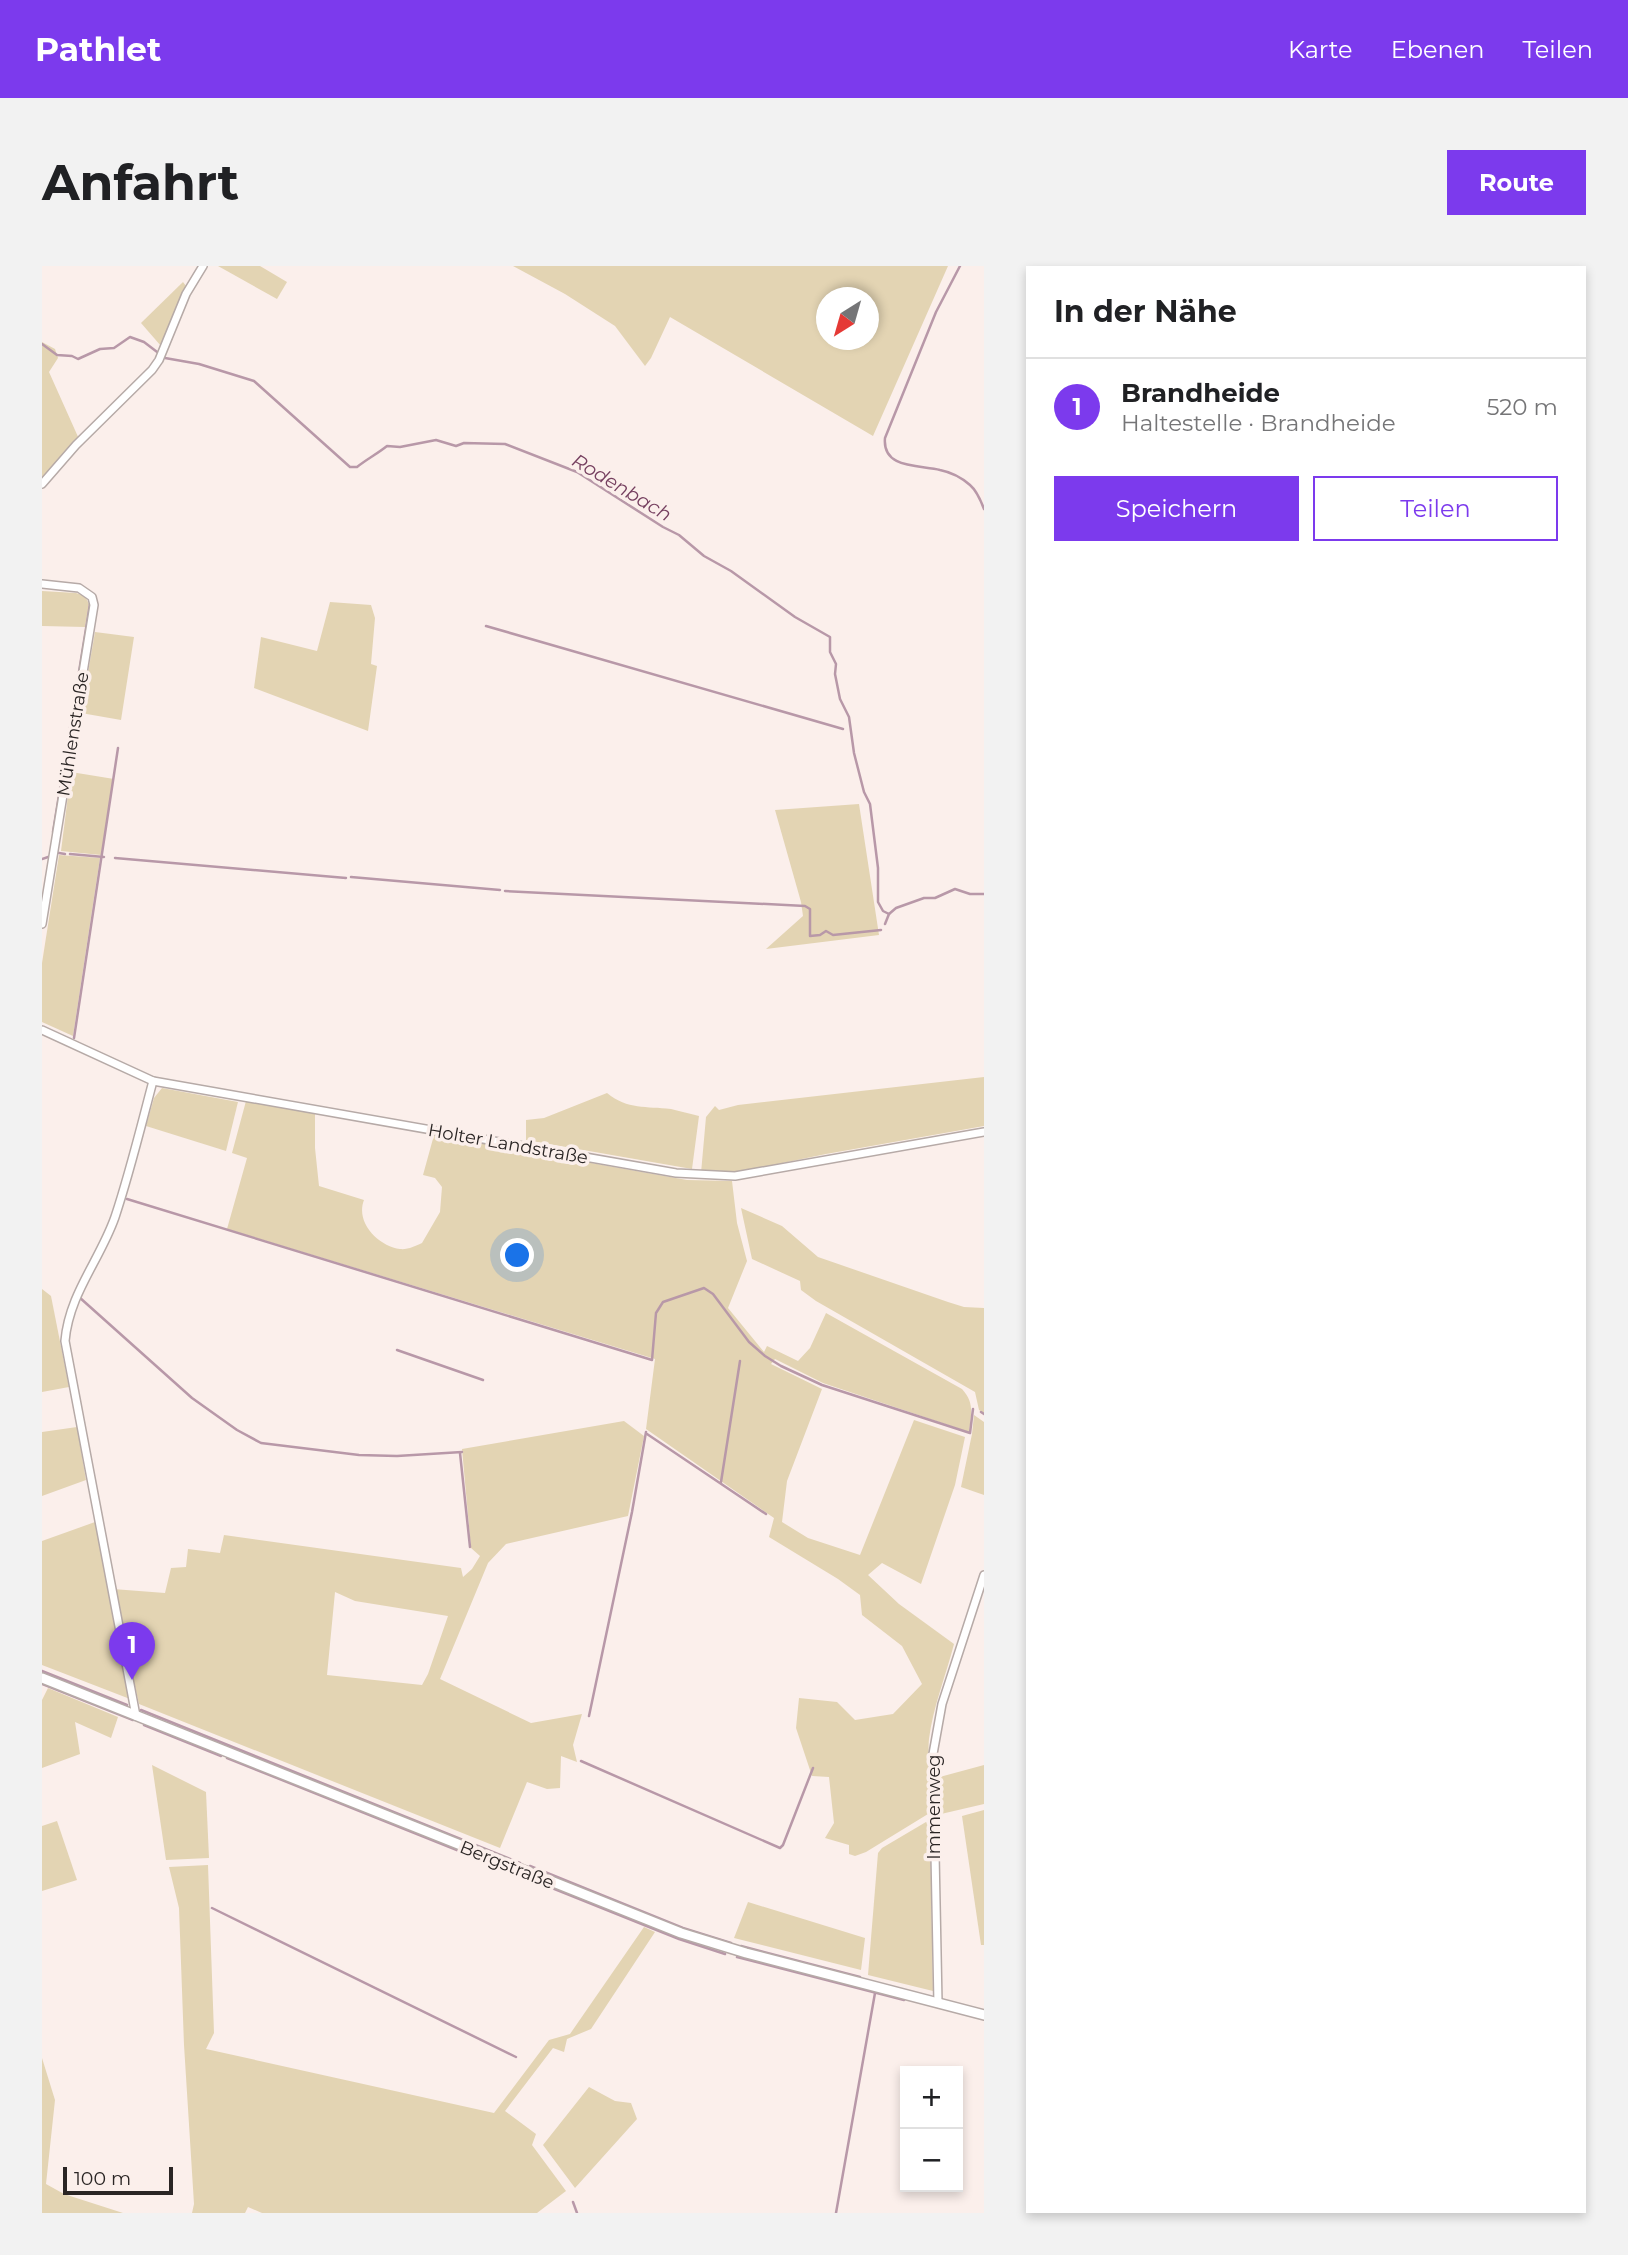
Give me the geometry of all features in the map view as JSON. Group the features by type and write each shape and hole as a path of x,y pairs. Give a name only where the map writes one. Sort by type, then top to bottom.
{"street":[{"path":"42,484 76,445 146,377 159,360 186,294 203,266"},
{"name":"Mühlenstraße","path":"42,584 79,588 92,597 94,605 42,924"},
{"name":"Holter Landstraße","path":"42,1030 153,1081 697,1176 735,1176 984,1132"},
{"path":"136,1716 65,1341 75,1298 114,1219 153,1081"},
{"name":"Immenweg","path":"938,2003 933,1754 942,1704 984,1575"},
{"name":"Bergstraße","path":"42,1678 681,1933 746,1953 984,2015"}],"shaded area":[{"path":"218,266 260,266 287,282 277,299"},
{"path":"513,266 948,266 873,436 670,317 645,366 615,326 565,294"},
{"path":"183,282 186,286 161,346 141,323"},
{"path":"42,342 55,349 58,358 49,372 79,439 42,482"},
{"path":"42,591 85,596 89,604 85,627 42,626"},
{"path":"330,602 371,605 375,618 371,664 377,666 368,731 254,688 261,637 317,651"},
{"path":"95,632 134,637 121,720 81,713"},
{"path":"71,772 114,779 101,855 61,851"},
{"path":"859,804 879,935 766,949 803,916 775,810"},
{"path":"59,855 100,858 73,1036 42,1022 42,963"},
{"path":"984,1077 984,1126 735,1173 701,1173 706,1117 715,1106 719,1110 738,1105"},
{"path":"162,1088 238,1102 226,1151 146,1126 154,1098"},
{"path":"607,1093 630,1105 671,1109 699,1116 692,1169 526,1140 526,1120 544,1118"},
{"path":"246,1101 315,1113 319,1186 364,1200 363,1217 371,1232 384,1243 400,1249 422,1243 440,1212 442,1187 435,1178 423,1175 434,1135 687,1180 732,1181 737,1223 747,1261 728,1308 764,1352 767,1346 798,1361 810,1348 826,1313 962,1389 970,1404 969,1432 823,1383 775,1359 771,1364 822,1389 787,1481 782,1522 808,1538 860,1555 914,1420 965,1437 955,1485 921,1584 882,1563 868,1575 899,1604 954,1644 929,1739 928,1814 855,1856 849,1854 849,1845 825,1838 834,1823 829,1777 812,1776 796,1728 799,1698 837,1702 855,1720 893,1714 922,1684 902,1646 862,1615 860,1595 769,1537 774,1518 646,1429 655,1359 227,1229 247,1158 232,1153"},
{"path":"741,1208 782,1226 818,1257 964,1307 984,1308 984,1413 979,1410 975,1392 816,1301 801,1290 800,1281 752,1259"},
{"path":"42,1289 51,1296 69,1387 42,1392"},
{"path":"974,1415 984,1422 984,1495 961,1487"},
{"path":"624,1421 644,1436 628,1516 506,1544 488,1563 440,1679 531,1723 582,1714 573,1745 577,1762 561,1756 560,1788 547,1789 527,1782 500,1848 139,1704 113,1589 165,1593 171,1568 186,1567 188,1549 220,1553 224,1535 461,1568 463,1577 480,1556 471,1548 462,1449","holes":["335,1592 355,1601 448,1616 422,1685 327,1675"]},
{"path":"77,1427 86,1480 42,1496 42,1432"},
{"path":"95,1522 130,1699 42,1665 42,1541"},
{"path":"48,1688 118,1717 111,1738 75,1722 80,1754 42,1768 42,1700"},
{"path":"152,1765 206,1792 209,1858 166,1860"},
{"path":"984,1765 984,1804 941,1814 938,1812 936,1778"},
{"path":"984,1810 984,1945 981,1945 962,1816"},
{"path":"57,1821 77,1880 42,1891 42,1826"},
{"path":"926,1822 930,1825 933,1991 868,1975 878,1853"},
{"path":"208,1865 214,2033 206,2049 494,2113 549,2040 570,2034 644,1927 655,1932 591,2029 567,2039 564,2052 553,2048 505,2111 536,2134 532,2145 566,2191 537,2213 262,2213 248,2207 245,2213 192,2213 194,2204 179,1908 169,1867"},
{"path":"748,1902 865,1938 861,1970 734,1938"},
{"path":"42,2058 55,2100 46,2184 64,2194 123,2213 42,2213"},
{"path":"589,2087 615,2101 631,2103 637,2119 575,2188 543,2145"}],"waterway":[{"path":"960,266 936,312 885,438 889,455 904,464 944,471 963,480 975,490 984,509"},
{"name":"Rodenbach","path":"42,344 57,355 78,359 100,349 114,348 130,337 144,342 165,358 199,364 254,381 350,467 357,467 387,446 400,447 436,440 456,446 464,443 505,444 577,472 679,535 704,556 731,571 795,617 830,637 830,652 836,664 835,674 840,699 849,717 854,753 864,792 870,804 878,868 878,902 883,911 889,914"},
{"path":"53,832 90,604"},
{"path":"486,626 843,729"},
{"path":"74,1038 118,748"},
{"path":"59,853 65,854"},
{"path":"70,854 104,857"},
{"path":"42,859 51,856"},
{"path":"115,858 346,878"},
{"path":"351,877 500,890"},
{"name":"Rodenbach","path":"889,914 896,908 924,898 935,898 955,889 970,894 984,894"},
{"path":"505,891 805,906 810,909 810,936 826,931 833,935 881,930"},
{"path":"885,924 889,914"},
{"path":"127,1199 652,1360 656,1313 663,1302 704,1288 713,1294 749,1342 765,1356 822,1385 970,1433 973,1409"},
{"path":"79,1297 192,1398 237,1430 261,1443 359,1455 397,1456 462,1452"},
{"path":"397,1350 483,1380"},
{"path":"721,1482 740,1361"},
{"path":"589,1716 646,1432"},
{"path":"647,1434 766,1514"},
{"path":"460,1453 470,1547"},
{"path":"42,1671 127,1705"},
{"path":"42,1684 133,1720"},
{"path":"141,1710 520,1863"},
{"path":"144,1725 221,1756"},
{"path":"227,1758 679,1939 725,1954"},
{"path":"581,1761 780,1848 813,1768"},
{"path":"530,1866 683,1928 731,1943"},
{"path":"212,1908 516,2057"},
{"path":"741,1946 860,1977"},
{"path":"737,1957 904,2000"},
{"path":"836,2213 875,1993"},
{"path":"573,2202 577,2213"}],"place":[{"name":"Brandheide","path":"132,1680"}]}
